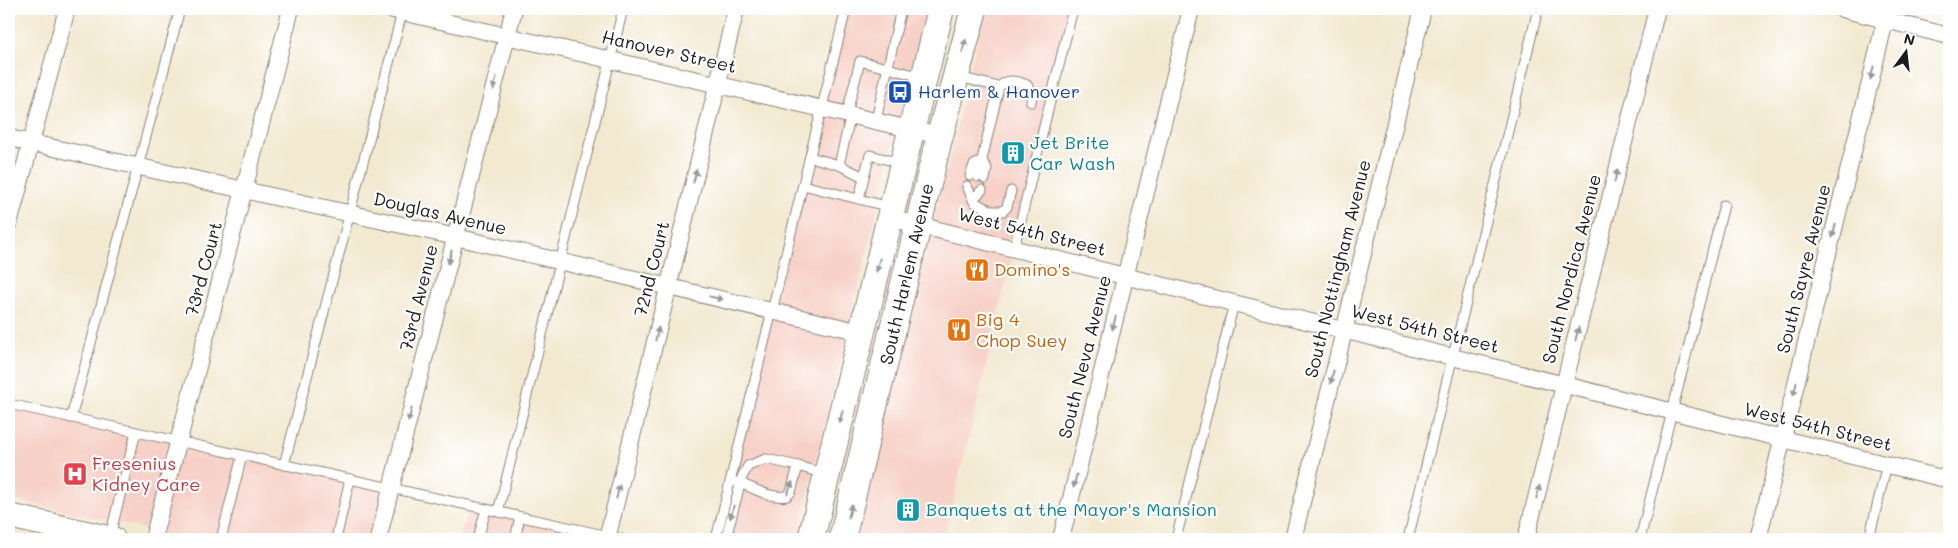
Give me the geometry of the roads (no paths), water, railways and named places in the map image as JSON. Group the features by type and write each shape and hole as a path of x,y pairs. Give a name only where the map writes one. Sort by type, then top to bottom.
{"main road":[{"name":"South Harlem Avenue","path":"811,539 941,9"},
{"name":"South Harlem Avenue","path":"842,539 918,224 974,9"},
{"path":"9,516 60,534 111,539"}],"street":[{"path":"9,224 67,9"},
{"name":"73rd Court","path":"154,539 291,9"},
{"name":"73rd Avenue","path":"378,539 514,9"},
{"name":"72nd Court","path":"612,538 668,286 736,9"},
{"name":"South Neva Avenue","path":"1061,539 1191,9"},
{"name":"South Nottingham Avenue","path":"1292,539 1422,9"},
{"name":"South Nordica Avenue","path":"1526,539 1657,9"},
{"path":"1842,9 1886,14 1949,36"},
{"name":"Hanover Street","path":"398,10 913,128 940,136"},
{"name":"South Sayre Avenue","path":"1758,539 1886,14"},
{"name":"Douglas Avenue","path":"9,138 456,237 861,332"},
{"name":"West 54th Street","path":"892,213 918,224 1949,480"}],"lane":[{"path":"71,418 180,9"},
{"path":"498,512 623,9"},
{"path":"732,539 728,530 735,482 772,310 846,9"},
{"path":"876,120 901,9"},
{"path":"1014,248 1073,9"},
{"path":"1408,539 1538,9"},
{"path":"284,465 349,214 398,10"},
{"path":"839,165 860,61 925,77"},
{"path":"956,77 999,87"},
{"path":"982,162 999,87 1005,82 1012,81 1027,85 1031,90 1031,102"},
{"path":"858,199 870,155 904,164"},
{"path":"810,157 839,165 864,177"},
{"path":"982,162 987,168 978,177 974,165 982,162"},
{"path":"803,185 858,199 892,213"},
{"path":"975,188 974,202 986,208 1003,211 1007,207 1011,191"},
{"path":"1640,539 1724,205"},
{"path":"1176,539 1234,303"},
{"path":"9,404 486,509 520,517 577,535 612,538"},
{"path":"111,539 136,432"},
{"path":"221,539 242,456"},
{"path":"716,539 735,482 748,466 754,462 766,459 798,466 827,476"},
{"path":"1869,539 1887,464"},
{"path":"735,482 770,496 779,498 787,496 791,492 798,466"},
{"path":"336,539 350,479"},
{"path":"478,539 486,509"},
{"path":"515,539 520,517"}],"place":[{"name":"Harlem & Hanover","path":"900,92"},
{"name":"Jet Brite Car Wash","path":"1013,153"},
{"name":"Domino's","path":"977,270"},
{"name":"Big 4 Chop Suey","path":"959,330"},
{"name":"Fresenius Kidney Care","path":"75,474"},
{"name":"Banquets at the Mayor's Mansion","path":"908,510"}]}
